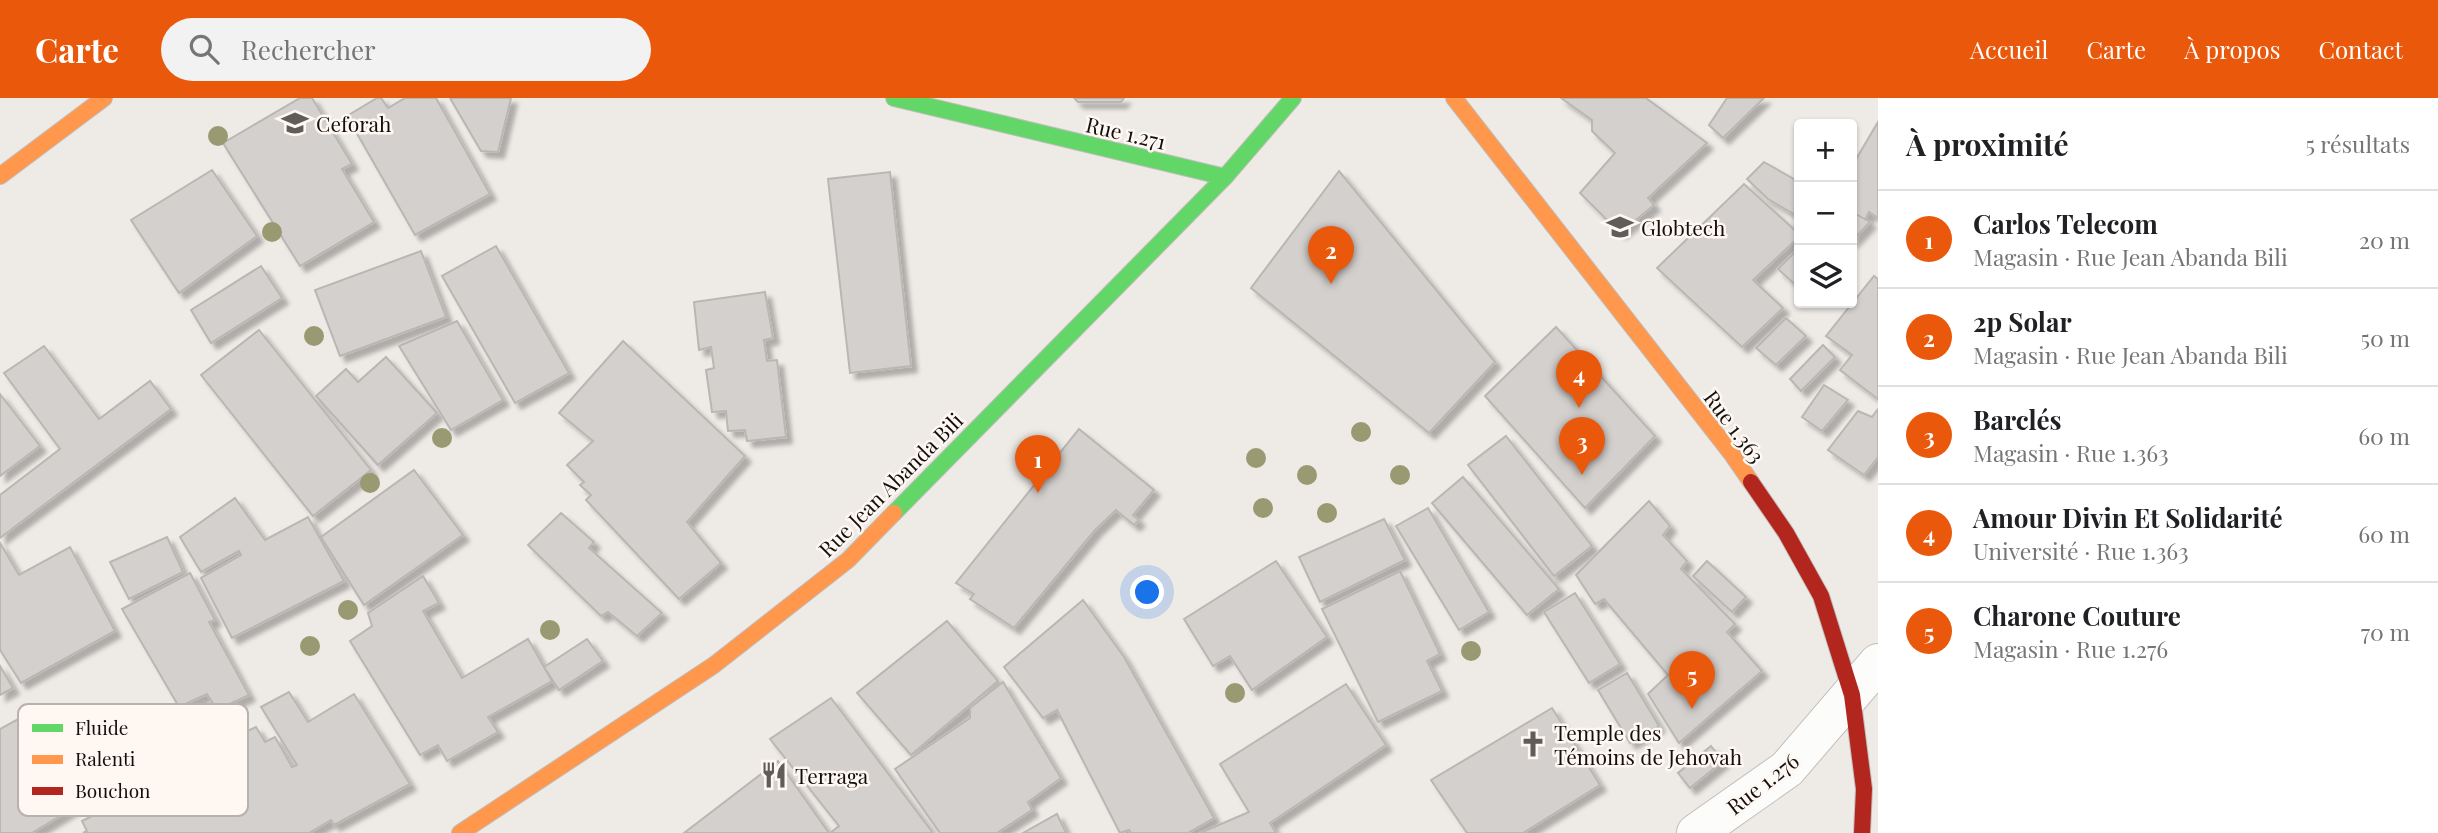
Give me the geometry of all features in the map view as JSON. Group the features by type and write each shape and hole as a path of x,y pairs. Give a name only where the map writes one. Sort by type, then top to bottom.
{"main road":[{"path":"0,176 104,98"},
{"name":"Rue 1.271","path":"894,98 1225,177"},
{"name":"Rue Jean Abanda Bili","path":"460,833 714,666 848,560 1225,177 1293,98"},
{"name":"Rue 1.363","path":"1454,98 1731,453 1786,533 1821,596 1852,695 1864,789 1862,833"}],"street":[{"name":"Rue 1.276","path":"1696,833 1787,769 1878,663"}],"building":[{"path":"300,98 312,98 352,164 342,169 374,222 300,266 223,143"},
{"path":"381,98 388,108 405,98 436,98 490,194 415,235 347,116"},
{"path":"450,98 511,98 498,152 481,151"},
{"path":"1074,98 1124,98 1121,102 1078,102"},
{"path":"1561,98 1646,98 1707,143 1648,198 1654,205 1620,233 1580,193 1615,153 1592,131 1592,120"},
{"path":"1727,98 1764,98 1723,138 1709,125"},
{"path":"1878,122 1878,218 1869,212 1865,220 1857,215 1857,158"},
{"path":"1764,162 1794,179 1794,214 1768,199 1747,179"},
{"path":"212,170 257,236 179,293 131,220"},
{"path":"1339,171 1495,362 1429,433 1251,288"},
{"path":"890,172 911,366 850,373 828,179"},
{"path":"1744,184 1794,229 1794,242 1753,280 1783,308 1742,347 1657,268"},
{"path":"1857,215 1870,222 1857,236"},
{"path":"496,246 569,373 515,403 442,276"},
{"path":"421,251 446,317 340,356 315,290"},
{"path":"1794,253 1794,283 1778,269"},
{"path":"261,266 282,298 211,343 191,310"},
{"path":"1874,276 1878,279 1878,399 1840,370 1852,355 1826,336 1848,308 1857,308 1857,297"},
{"path":"765,292 773,338 764,340 767,361 777,360 786,437 747,441 745,430 728,431 726,411 712,412 706,370 714,368 711,347 699,350 694,302"},
{"path":"1786,318 1806,336 1776,365 1756,348"},
{"path":"457,321 503,400 451,430 399,346"},
{"path":"1556,327 1655,436 1585,508 1485,396"},
{"path":"259,330 371,470 313,516 201,375"},
{"path":"623,341 745,456 687,522 721,563 679,599 586,500 591,495 580,485 584,482 567,465 593,441 559,413"},
{"path":"1823,345 1835,357 1801,391 1790,379"},
{"path":"44,346 99,419 150,381 171,409 0,538 0,495 60,449 4,373"},
{"path":"386,357 437,413 378,465 316,396 346,369 358,382"},
{"path":"1824,385 1848,400 1822,431 1802,417"},
{"path":"0,394 40,446 0,476"},
{"path":"1878,409 1878,457 1864,475 1828,450 1858,411 1872,417"},
{"path":"1079,429 1154,490 1133,515 1139,520 1134,525 1116,510 1095,530 1014,628 970,599 974,594 956,583"},
{"path":"1506,436 1592,546 1554,576 1468,465"},
{"path":"414,470 463,535 364,605 321,537"},
{"path":"1463,477 1559,589 1527,615 1432,503"},
{"path":"235,498 265,540 308,517 344,581 232,638 201,578 241,555 239,551 201,572 180,537"},
{"path":"1649,501 1670,526 1663,535 1687,561 1681,569 1735,624 1727,632 1762,671 1679,743 1648,694 1668,675 1604,599 1595,604 1576,575"},
{"path":"1428,508 1489,612 1459,630 1396,526"},
{"path":"561,513 594,542 589,548 662,613 637,636 608,612 601,616 528,545"},
{"path":"1384,519 1405,560 1320,602 1299,557"},
{"path":"167,537 183,572 129,599 110,562"},
{"path":"0,543 19,575 70,547 115,631 21,683 0,650"},
{"path":"1276,561 1327,637 1252,690 1230,656 1213,666 1184,619"},
{"path":"1707,561 1746,597 1732,612 1693,576"},
{"path":"1400,571 1440,654 1427,661 1442,691 1378,722 1322,609"},
{"path":"190,573 215,620 209,622 249,695 230,704 213,704 207,694 185,704 177,704 122,609"},
{"path":"423,576 439,603 423,611 462,678 528,639 552,681 488,717 498,732 447,761 438,745 420,755 350,641 372,626 368,613"},
{"path":"1575,593 1620,664 1589,683 1544,612"},
{"path":"1083,600 1124,657 1214,818 1188,833 1131,833 1129,830 1120,833 1057,710 1043,718 1004,667"},
{"path":"947,621 998,681 911,755 857,693"},
{"path":"587,639 603,661 559,690 544,667"},
{"path":"0,666 13,688 0,695"},
{"path":"1627,673 1659,726 1630,743 1598,690"},
{"path":"1003,682 1061,778 1028,802 1032,810 997,833 940,833 895,769 970,718 970,708"},
{"path":"1346,684 1386,745 1270,823 1276,833 1200,833 1249,812 1220,764"},
{"path":"289,692 308,722 354,694 410,784 334,825 331,820 309,833 83,833 87,831 82,821 92,816 248,816 248,731 256,727 265,742 275,737 292,767 297,765 261,707"},
{"path":"831,698 933,833 830,833 839,826 770,739"},
{"name":"Temple des Témoins de Jehovah","path":"1552,708 1600,785 1523,833 1467,833 1431,780"},
{"path":"18,719 18,816 60,816 32,833 0,833 0,729"},
{"path":"1711,746 1723,761 1690,788 1678,773"},
{"path":"778,761 829,833 684,833"},
{"path":"1057,814 1066,833 1023,833"}],"traffic: fast":[{"path":"894,98 1225,177"},
{"path":"894,513 1225,177 1293,98"}],"traffic: slow":[{"path":"0,176 104,98"},
{"path":"1454,98 1751,482"},
{"path":"460,833 714,665 848,560 894,513"}],"traffic: jam":[{"path":"1751,482 1786,533 1821,596 1852,695 1864,789 1862,833"}],"place":[{"name":"Ceforah","path":"295,123"},
{"name":"Globtech","path":"1620,227"},
{"name":"2p Solar","path":"1331,284"},
{"name":"Amour Divin Et Solidarité","path":"1579,408"},
{"name":"Barclés","path":"1582,475"},
{"name":"Carlos Telecom","path":"1038,493"},
{"name":"Charone Couture","path":"1692,709"},
{"name":"Temple des Témoins de Jehovah","path":"1533,744"},
{"name":"Terraga","path":"774,775"}]}
